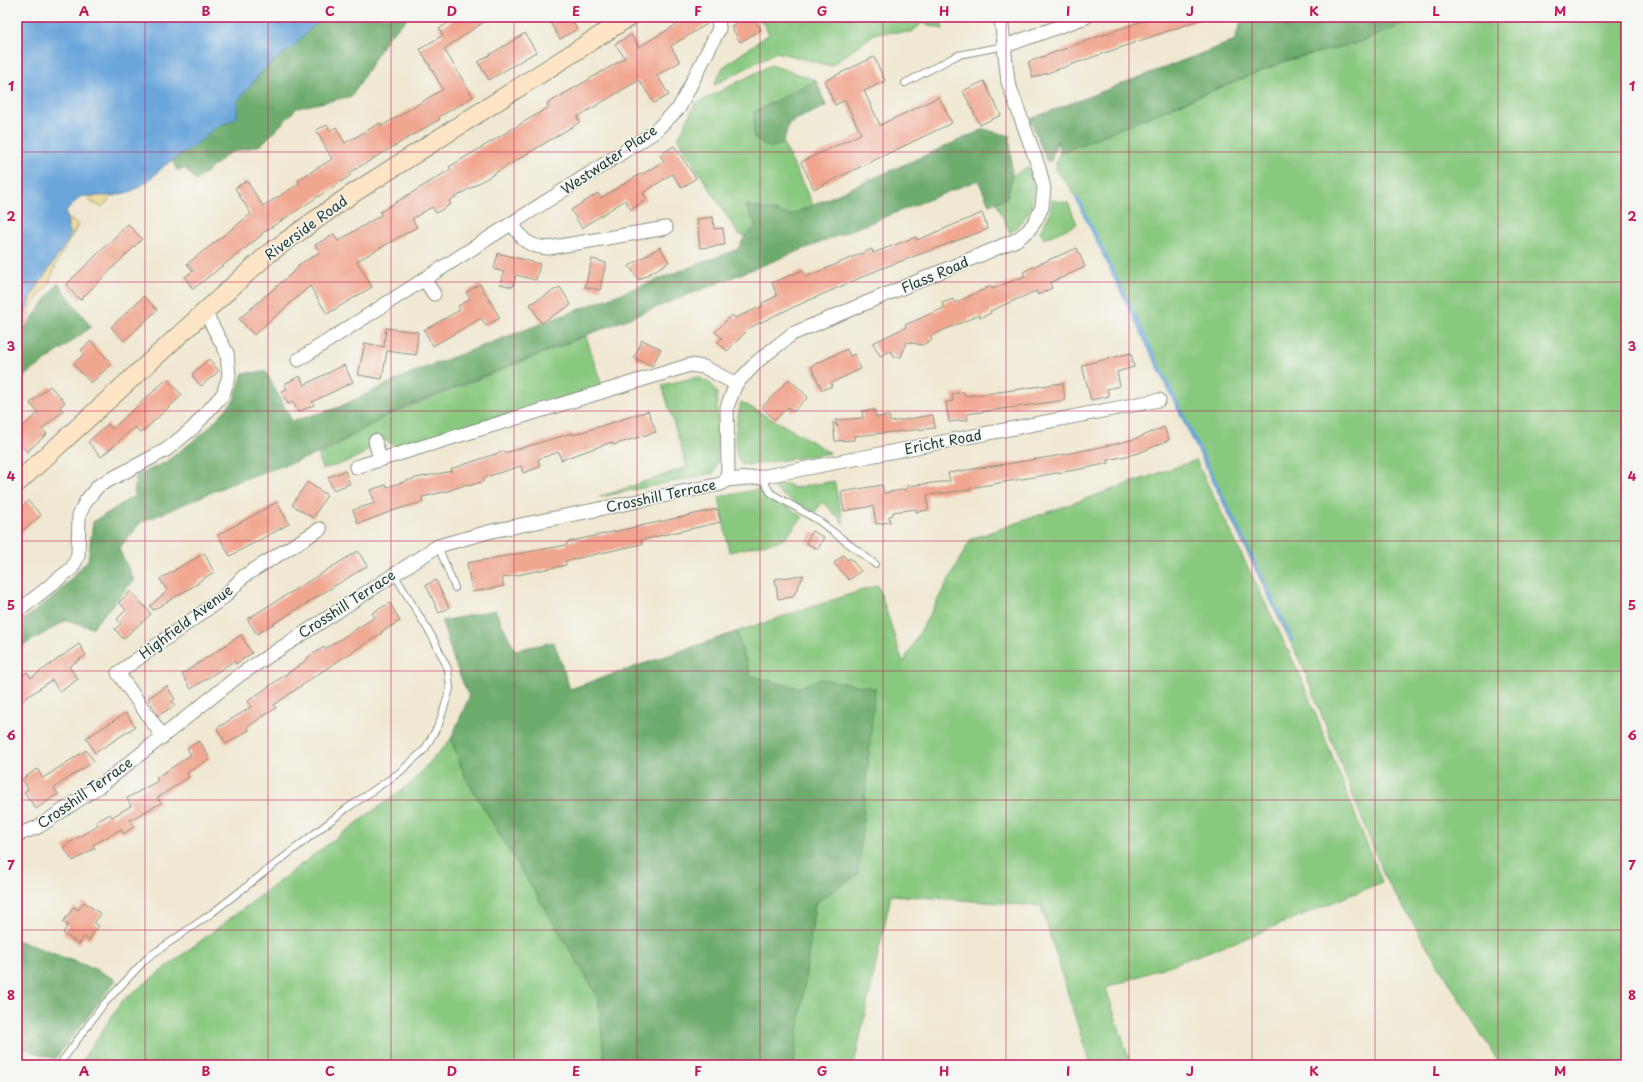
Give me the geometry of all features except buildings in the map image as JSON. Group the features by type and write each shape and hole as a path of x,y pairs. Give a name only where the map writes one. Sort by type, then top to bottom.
{"main road":[{"name":"Riverside Road","path":"17,483 268,254 349,196 629,17"}],"street":[{"name":"Westwater Place","path":"298,360 653,133 679,108 719,29 718,17"},
{"name":"Flass Road","path":"726,480 728,469 727,407 736,384 758,361 792,334 1009,244 1022,236 1032,226 1042,207 1044,188 1039,168 1008,82 1001,17"},
{"path":"1005,46 1086,17"},
{"path":"512,223 522,239 533,246 548,248 666,228"},
{"path":"424,279 434,294"},
{"path":"17,612 72,568 78,556 79,515 86,500 98,486 166,450 193,428 223,394 229,376 227,353 206,312"},
{"path":"356,467 690,365 704,367 736,384"},
{"name":"Ericht Road","path":"726,480 761,477 1160,400"},
{"path":"375,441 380,459"},
{"name":"Crosshill Terrace","path":"17,835 38,827 104,783 241,674 438,546 492,531 721,484 726,480"},
{"name":"Highfield Avenue","path":"163,737 118,673 224,596 244,576 320,529"}],"lane":[{"path":"905,83 958,55 1005,46"},
{"path":"761,477 771,493 819,521 875,564"},
{"path":"438,546 455,588"},
{"path":"59,1065 103,1005 147,958 212,913 346,809 400,772 425,749 439,724 450,689 448,669 433,638 394,574"}],"green space":[{"path":"321,17 409,17 387,38 352,96 297,108 261,145 229,153 196,181 185,168 177,170 171,158"},
{"path":"759,17 941,17 943,29 922,23 912,32 876,33 831,66 777,52 714,85 723,67 769,34"},
{"path":"1243,17 1420,17 1360,42 1288,60 1060,153 1057,141 1051,161 1047,161 1030,119 1234,41"},
{"path":"1420,17 1626,17 1626,1065 1500,1065 1385,878 1305,672 1070,187 1056,171 1056,162 1060,153 1288,60 1360,42"},
{"path":"771,65 816,80 754,112 770,148 783,143 813,205 791,215 746,206 756,226 745,236 738,234 678,139 695,104"},
{"path":"816,80 826,106 789,123 783,143 770,148 754,138 754,112"},
{"path":"984,129 1010,136 1012,176 1007,198 989,204 978,180 395,411 320,453 238,481 140,523 119,549 134,580 92,628 67,620 17,649 17,625 57,594 88,560 93,522 134,496 136,476 166,462 206,431 234,400 243,373 266,372 292,421 337,408 411,373 738,249 745,236 756,226 746,205 791,215"},
{"path":"1028,167 1033,187 1032,203 1024,218 1010,233 996,202 1007,198 1012,176"},
{"path":"1052,200 1068,203 1077,224 1044,239 1040,231 1049,216"},
{"path":"58,283 91,327 17,382 17,339"},
{"path":"586,336 602,386 397,447 375,435 369,439 368,450 362,454 346,462 322,469 318,456 386,416"},
{"path":"698,377 711,384 717,393 717,463 714,473 600,497 687,467 662,385"},
{"path":"741,402 796,432 830,453 752,465 741,464 736,450 735,434"},
{"path":"1196,460 1300,675 1382,882 1244,939 1106,988 1131,1065 1090,1065 1041,906 891,895 854,1065 792,1065 815,903 858,874 820,679 798,688 751,676 736,632 878,585 903,663 971,539"},
{"path":"834,481 844,524 823,502 814,513 782,495 772,486 788,484 793,488"},
{"path":"759,489 803,517 783,540 729,552 719,497"},
{"path":"495,610 515,650 554,642 570,689 736,632 751,676 798,688 820,679 875,688 858,874 815,903 794,1065 605,1065 598,996 466,779 451,739 469,697 454,661 442,621"},
{"path":"451,739 466,779 598,996 605,1065 79,1065 123,1000 324,847 410,784"},
{"path":"17,940 95,969 116,980 55,1059 17,1047"}],"sand":[{"path":"117,191 102,207 91,202 89,196"},
{"path":"67,217 78,225 56,264 48,285 33,303 24,329 17,332 37,285 60,239"}],"water":[{"path":"17,17 322,17 293,47 264,69 238,101 237,118 215,128 194,146 164,166 148,181 132,191 114,196 81,196 66,211 70,237 30,298 25,315 17,330"}],"waterway":[{"path":"1077,198 1292,640"}]}
